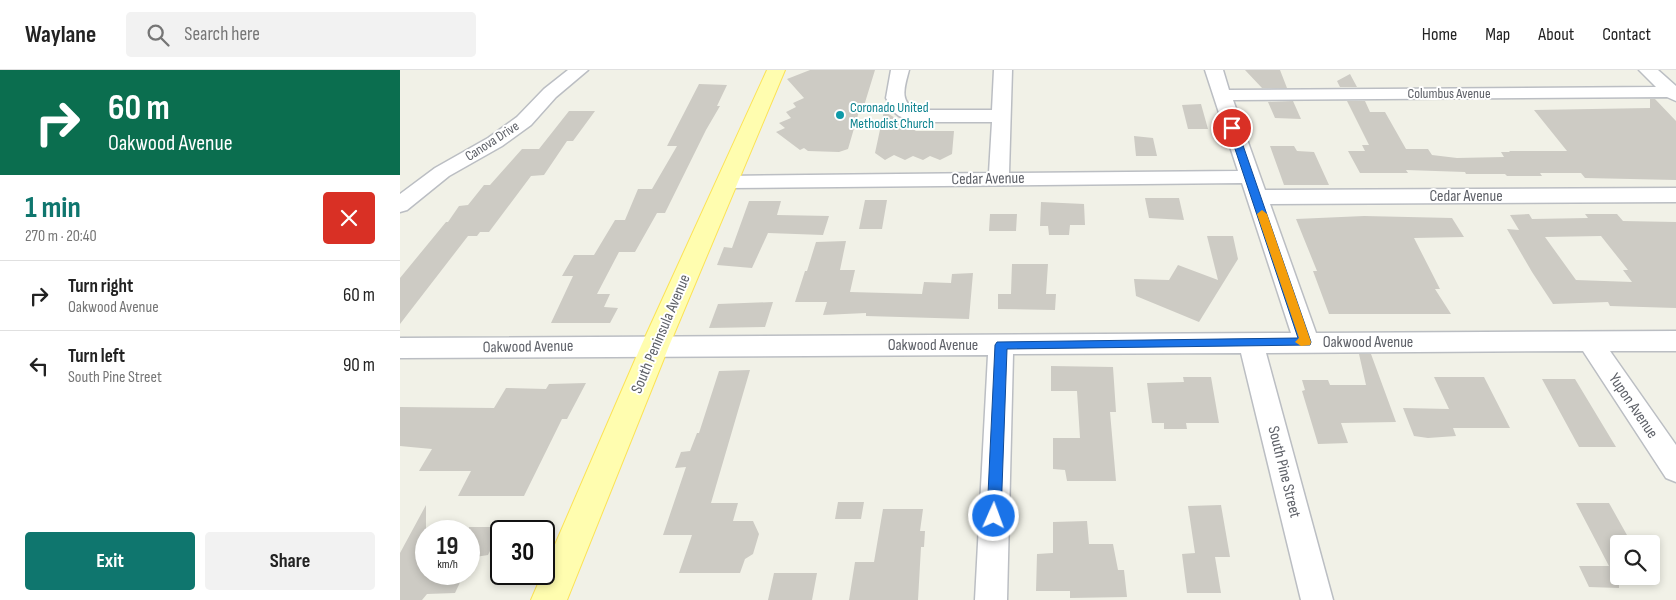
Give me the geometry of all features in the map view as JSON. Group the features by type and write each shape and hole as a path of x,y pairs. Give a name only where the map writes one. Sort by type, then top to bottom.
{"main road":[{"name":"South Peninsula Avenue","path":"549,600 655,346 776,70"}],"street":[{"name":"Canova Drive","path":"400,205 442,172 495,142 524,120 550,93 579,70"},
{"path":"900,70 895,92 896,102 904,113 914,116 1001,116"},
{"path":"999,179 1003,70"},
{"path":"1214,70 1306,342"},
{"path":"1648,70 1675,93"},
{"name":"Columbus Avenue","path":"1221,95 1675,93"},
{"name":"Cedar Avenue","path":"727,182 999,179 1253,187 1676,195"},
{"name":"Oakwood Avenue","path":"400,348 1676,341"},
{"name":"Yupon Avenue","path":"1590,342 1676,469"},
{"name":"South Pine Street","path":"1251,344 1317,600"},
{"path":"990,600 1001,345"}],"building":[{"name":"Coronado United Methodist Church","path":"810,70 875,70 863,109 860,108 848,149 839,152 808,151 804,148 800,150 776,132 785,128 779,123 791,118 786,112 796,107 793,103 804,98 787,79"},
{"path":"1245,70 1280,70 1287,88 1262,88"},
{"path":"1350,74 1357,87 1340,87 1337,81"},
{"path":"699,84 727,85 717,106 720,106 665,213 657,213 635,252 619,252 597,294 610,294 604,307 618,308 610,323 551,323 573,276 562,276 574,255 594,255 615,220 625,220 638,189 652,189 677,146 667,146"},
{"path":"1650,99 1655,99 1676,121 1676,180 1585,178 1581,173 1540,173 1542,176 1507,176 1505,174 1466,174 1465,172 1406,170 1408,173 1360,173 1348,151 1365,151 1362,145 1369,145 1347,101 1365,101 1370,112 1385,112 1406,149 1428,149 1432,155 1457,158 1504,157 1501,152 1509,151 1567,151 1534,110 1650,108"},
{"path":"1293,101 1301,119 1275,118 1268,102"},
{"path":"1201,104 1208,129 1188,129 1182,105"},
{"path":"569,111 595,111 573,141 567,141 544,175 531,176 489,232 480,232 477,236 468,236 400,324 400,278 446,222 448,222 459,206 468,205 484,185 490,185 522,149 539,149"},
{"path":"884,111 916,131 954,131 952,154 940,160 930,156 923,160 913,156 905,160 894,155 885,160 875,153"},
{"path":"1134,136 1153,138 1157,156 1136,156"},
{"path":"1270,146 1294,146 1297,151 1314,152 1329,185 1284,185"},
{"path":"1145,198 1179,198 1184,220 1149,218"},
{"path":"865,200 887,200 882,229 859,229"},
{"path":"749,201 781,201 777,215 829,216 823,235 768,233 752,268 717,265 724,247 732,248"},
{"path":"1041,202 1084,204 1085,225 1070,225 1069,235 1049,235 1048,226 1040,226"},
{"path":"990,214 1017,214 1016,231 989,231"},
{"path":"1529,214 1532,219 1588,218 1585,214 1617,214 1623,221 1676,222 1676,308 1610,306 1608,302 1553,304 1507,229 1519,230 1510,215","holes":["1601,236 1628,270 1623,270 1632,282 1576,280 1545,237"]},
{"path":"1364,216 1452,218 1464,237 1414,238 1440,289 1435,289 1451,314 1329,314 1313,271 1317,271 1296,219"},
{"path":"1207,236 1233,236 1238,259 1199,322 1136,296 1134,279 1169,280 1178,265 1218,280"},
{"path":"846,241 840,270 855,270 850,292 922,294 924,282 951,283 952,274 973,273 969,319 866,316 866,313 823,315 827,302 795,302 816,242"},
{"path":"1012,264 1048,264 1046,294 1056,294 1055,310 998,309 998,294 1011,294"},
{"path":"773,302 765,327 709,328 718,304"},
{"path":"1359,354 1371,354 1396,422 1341,423 1348,443 1318,444 1302,391 1305,390 1302,380 1328,380 1330,385 1366,385"},
{"path":"1051,366 1113,367 1116,412 1110,412 1116,481 1067,481 1065,470 1053,469 1053,438 1080,438 1077,391 1051,391"},
{"path":"750,370 711,503 738,503 733,521 753,521 759,534 753,554 745,559 740,573 679,573 692,535 663,535 686,467 675,468 681,452 690,451 697,433 699,433 719,371"},
{"path":"1183,377 1211,377 1219,423 1186,423 1187,429 1164,429 1164,423 1152,423 1147,383 1184,382"},
{"path":"1434,377 1484,377 1510,428 1453,428 1456,436 1428,438 1414,436 1403,408 1449,409"},
{"path":"1542,379 1575,379 1616,447 1579,447"},
{"path":"586,383 567,419 562,419 524,496 458,496 471,471 419,471 432,449 400,446 400,407 494,408 506,388 546,389 549,384"},
{"path":"838,502 864,502 861,519 835,519"},
{"path":"1576,503 1609,503 1627,535 1610,535 1610,585 1619,585 1619,588 1589,587 1579,566 1609,566"},
{"path":"426,505 426,520 418,520"},
{"path":"1221,505 1230,557 1215,557 1221,593 1187,593 1182,554 1195,553 1188,506"},
{"path":"883,509 923,509 920,531 925,531 924,547 921,547 918,600 849,600 855,562 874,562"},
{"path":"1087,521 1089,544 1113,544 1118,570 1124,570 1127,597 1070,598 1070,591 1036,591 1037,554 1053,553 1053,522"},
{"path":"415,525 415,585 459,585 455,593 427,594 422,600 400,600 400,553"},
{"path":"480,527 490,527 490,551 488,555 480,556"},
{"path":"774,573 817,573 812,600 768,600"}],"slow traffic":[{"path":"1262,214 1306,342 1301,342"}],"place":[{"name":"Coronado United Methodist Church","path":"840,115"}],"route":[{"path":"994,516 1001,345 1306,342 1232,128"}]}
